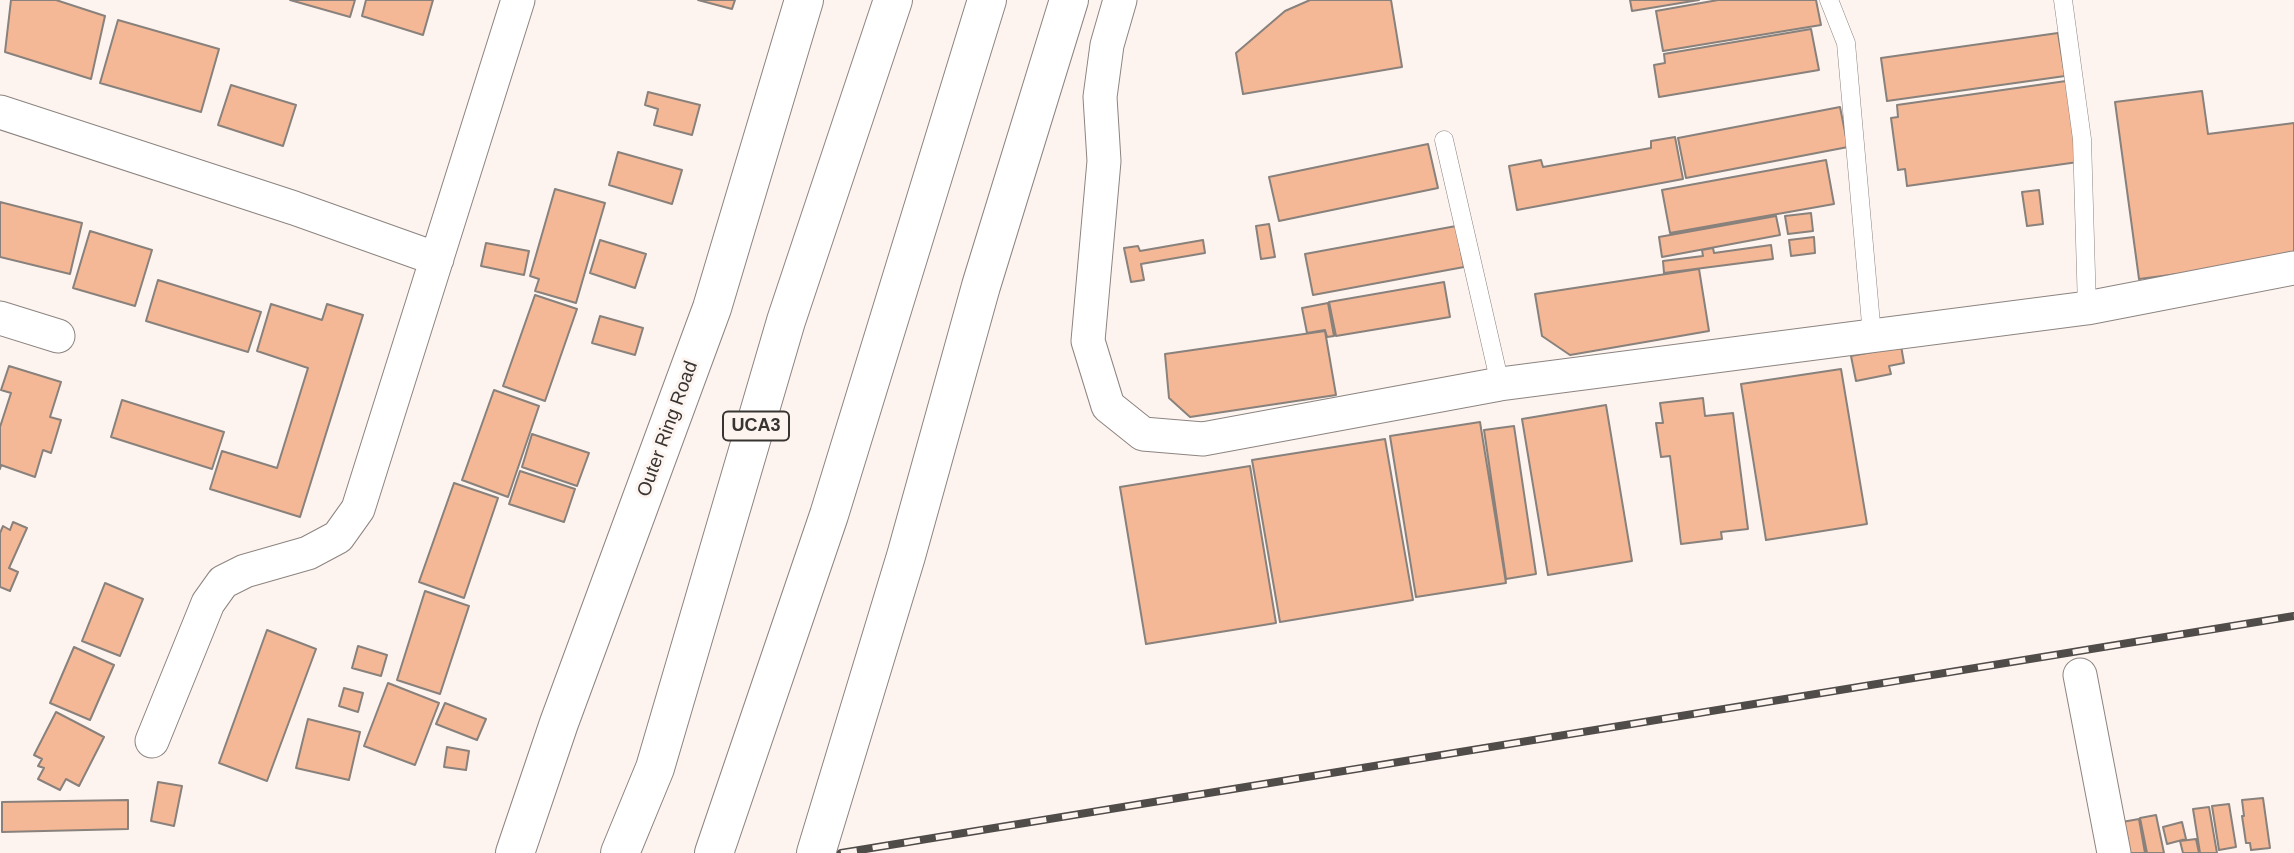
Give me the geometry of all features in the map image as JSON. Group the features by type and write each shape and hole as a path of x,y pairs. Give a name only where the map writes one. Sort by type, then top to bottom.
{"main road":[{"name":"Outer Ring Road","path":"515,853 559,723 712,308 804,0"},
{"name":"UCA3","path":"620,853 655,768 786,321 892,0"},
{"path":"714,853 829,515 987,0"},
{"path":"816,853 899,581 981,286 1069,0"}],"street":[{"path":"152,741 208,603 223,582 245,571 308,553 338,537 358,509 518,0"},
{"path":"1120,0 1107,45 1100,97 1104,161 1088,341 1108,406 1143,434 1203,439 1500,384 2087,307 2294,268"},
{"path":"0,112 294,208 437,258"},
{"path":"0,318 58,336"},
{"path":"2080,675 2113,853"}],"lane":[{"path":"1829,0 1846,43 1872,335"},
{"path":"2063,0 2082,139 2087,307"},
{"path":"1444,141 1500,384"}],"building":[{"path":"11,0 56,0 105,16 91,79 5,52"},
{"path":"290,0 355,0 350,17"},
{"path":"366,0 433,0 423,35 362,16"},
{"path":"698,0 735,0 732,9"},
{"path":"1310,0 1391,0 1402,67 1243,94 1236,53 1285,11"},
{"path":"1630,0 1699,0 1632,11"},
{"path":"1718,0 1816,0 1821,25 1663,51 1656,11"},
{"path":"118,20 219,49 201,112 100,83"},
{"path":"1811,29 1819,70 1659,97 1654,65 1665,63 1664,54"},
{"path":"2058,33 2065,76 1887,101 1881,58"},
{"path":"2066,81 2078,162 1907,186 1905,169 1898,170 1891,118 1898,117 1897,105"},
{"path":"231,85 296,105 283,146 218,125"},
{"path":"2202,91 2208,134 2294,123 2294,259 2139,279 2115,102"},
{"path":"648,92 700,105 692,135 654,125 658,109 645,105"},
{"path":"1840,107 1848,147 1686,178 1678,138"},
{"path":"1675,137 1683,179 1517,210 1509,166 1541,160 1543,167 1651,148 1651,141"},
{"path":"1428,144 1438,188 1279,221 1269,177"},
{"path":"618,152 682,170 672,204 609,185"},
{"path":"1826,160 1834,204 1670,233 1662,190"},
{"path":"555,189 605,203 576,303 535,291 539,279 530,276"},
{"path":"2039,190 2043,224 2027,226 2022,192"},
{"path":"0,202 82,223 70,274 0,257"},
{"path":"1811,213 1813,231 1788,234 1785,216"},
{"path":"1776,216 1780,235 1662,257 1659,237"},
{"path":"1269,224 1275,257 1261,259 1256,226"},
{"path":"1456,226 1464,267 1313,295 1305,254"},
{"path":"90,231 152,250 135,306 73,288"},
{"path":"1814,237 1815,253 1791,256 1789,240"},
{"path":"600,240 646,254 635,288 590,273"},
{"path":"1203,240 1205,253 1141,264 1144,280 1131,282 1124,248 1138,246 1140,251"},
{"path":"486,243 529,251 524,275 481,266"},
{"path":"1771,245 1773,259 1664,273 1663,261 1703,256 1702,250 1713,248 1714,253"},
{"path":"1699,269 1709,331 1570,355 1542,336 1535,294"},
{"path":"158,280 261,312 248,352 146,321"},
{"path":"1444,282 1450,317 1336,336 1329,302"},
{"path":"535,295 577,309 545,401 503,386"},
{"path":"1328,303 1334,336 1327,337 1325,330 1307,333 1302,308"},
{"path":"271,304 322,320 327,304 363,315 300,517 210,489 222,451 277,468 308,368 257,351"},
{"path":"600,316 643,328 635,355 592,343"},
{"path":"1325,331 1336,395 1190,417 1169,398 1165,354"},
{"path":"1900,340 1904,363 1889,366 1891,374 1856,381 1851,356 1888,349"},
{"path":"9,366 61,382 50,417 61,420 51,453 43,450 35,477 1,465 0,469 0,427 11,393 1,390"},
{"path":"1841,369 1867,524 1766,540 1741,384"},
{"path":"494,390 539,406 508,497 462,480"},
{"path":"1703,398 1705,416 1733,413 1748,529 1721,532 1722,539 1681,544 1670,456 1661,457 1656,423 1663,423 1660,403"},
{"path":"122,400 224,432 212,469 111,437"},
{"path":"1606,405 1632,561 1548,575 1522,419"},
{"path":"1480,422 1506,583 1416,597 1390,436"},
{"path":"1514,426 1536,574 1506,579 1484,430"},
{"path":"532,434 589,453 577,486 522,467"},
{"path":"1385,439 1413,600 1280,622 1252,460"},
{"path":"1250,466 1276,623 1146,644 1120,487"},
{"path":"520,471 575,489 564,522 509,504"},
{"path":"454,483 498,498 464,598 419,582"},
{"path":"13,522 27,528 9,568 18,572 10,591 0,587 0,533 3,526 10,530"},
{"path":"105,583 143,599 120,656 82,641"},
{"path":"425,591 469,606 440,694 397,680"},
{"path":"267,630 316,649 267,781 219,763"},
{"path":"358,646 387,655 381,676 352,668"},
{"path":"74,647 114,665 90,720 50,703"},
{"path":"388,683 439,703 415,765 364,746"},
{"path":"344,688 363,693 358,712 339,706"},
{"path":"445,703 486,719 477,740 436,724"},
{"path":"56,712 104,737 79,786 66,779 60,790 38,779 44,768 38,766 42,759 34,755"},
{"path":"308,719 360,732 349,780 296,768"},
{"path":"447,747 469,751 466,770 444,767"},
{"path":"158,782 182,786 174,826 151,821"},
{"path":"2263,798 2270,848 2251,850 2250,843 2246,843 2242,800"},
{"path":"128,800 128,829 2,832 2,802"},
{"path":"2229,804 2236,847 2219,850 2212,806"},
{"path":"2209,807 2217,853 2200,853 2193,809"},
{"path":"2156,815 2164,853 2147,853 2140,818"},
{"path":"2139,819 2145,853 2128,853 2122,822"},
{"path":"2182,822 2186,839 2167,844 2163,827"},
{"path":"2196,839 2199,853 2183,853 2180,841"}],"railway":[{"path":"841,853 2294,616"}]}
